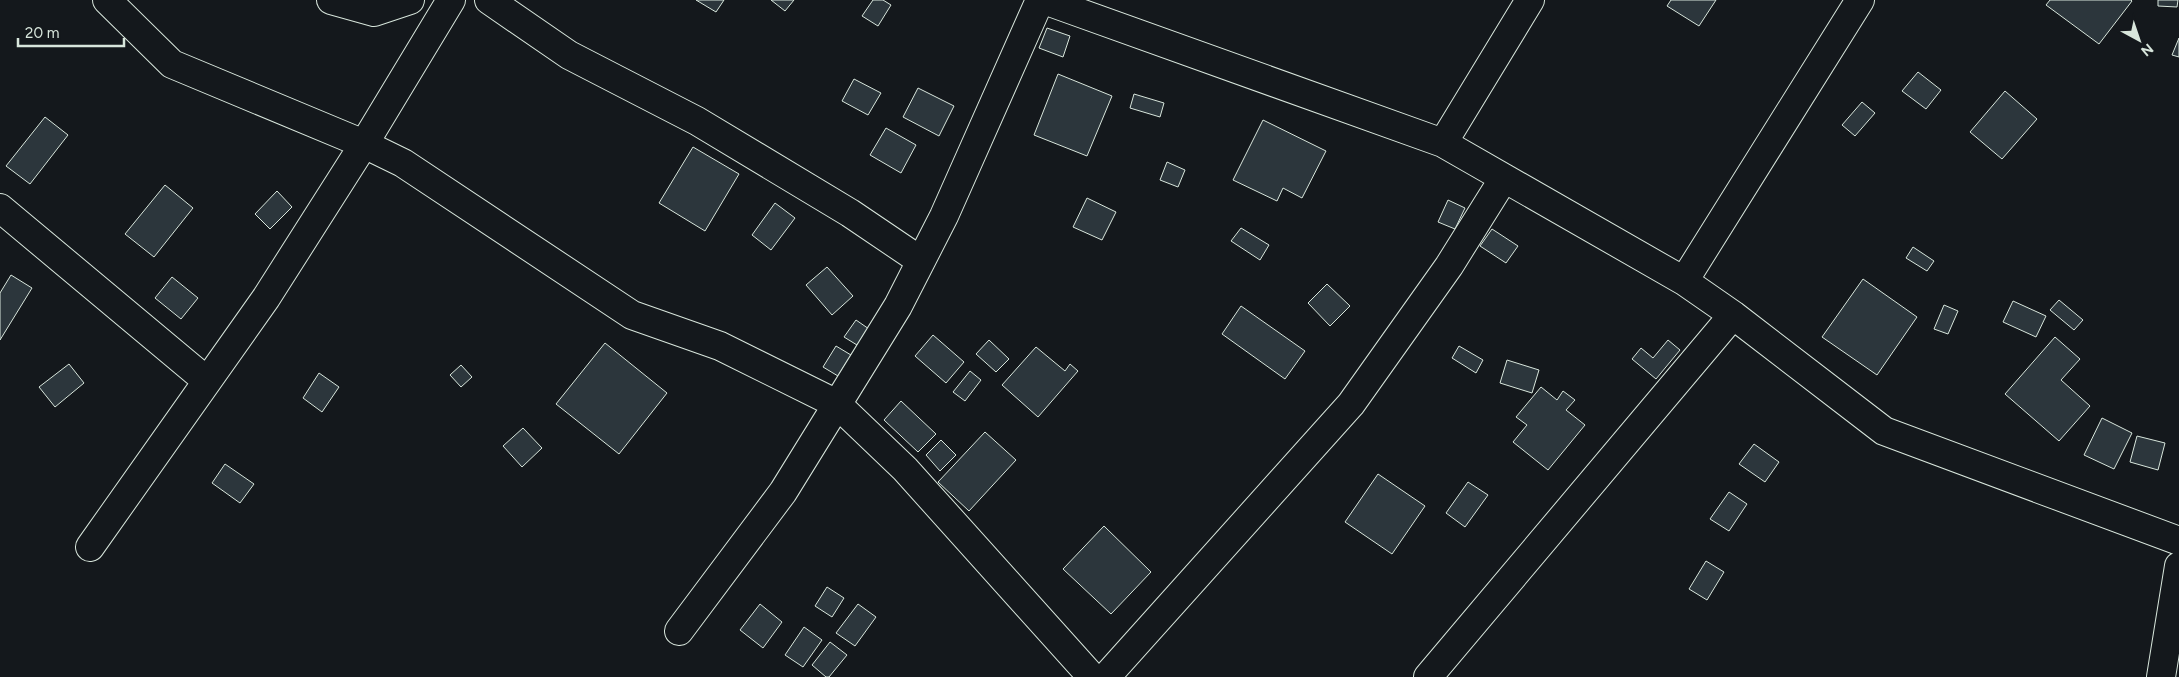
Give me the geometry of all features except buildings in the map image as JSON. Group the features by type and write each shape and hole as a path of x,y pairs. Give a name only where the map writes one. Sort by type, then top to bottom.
{"street":[{"path":"107,0 172,64 364,144 403,163 632,315 720,346 837,404 905,469 1092,677"},
{"path":"331,0 374,12 410,0"},
{"path":"90,547 266,298 364,144 451,0"},
{"path":"489,0 569,55 697,121 850,213 921,261"},
{"path":"679,631 783,492 898,306 944,216 1040,0"},
{"path":"1044,0 1444,143 1684,281 1733,315 1884,432 2179,541"},
{"path":"1444,143 1530,0"},
{"path":"1684,281 1860,0"},
{"path":"1106,677 1351,404 1449,266 1504,178"},
{"path":"0,208 207,381"},
{"path":"1428,677 1733,315"},
{"path":"2161,677 2179,566"}]}
